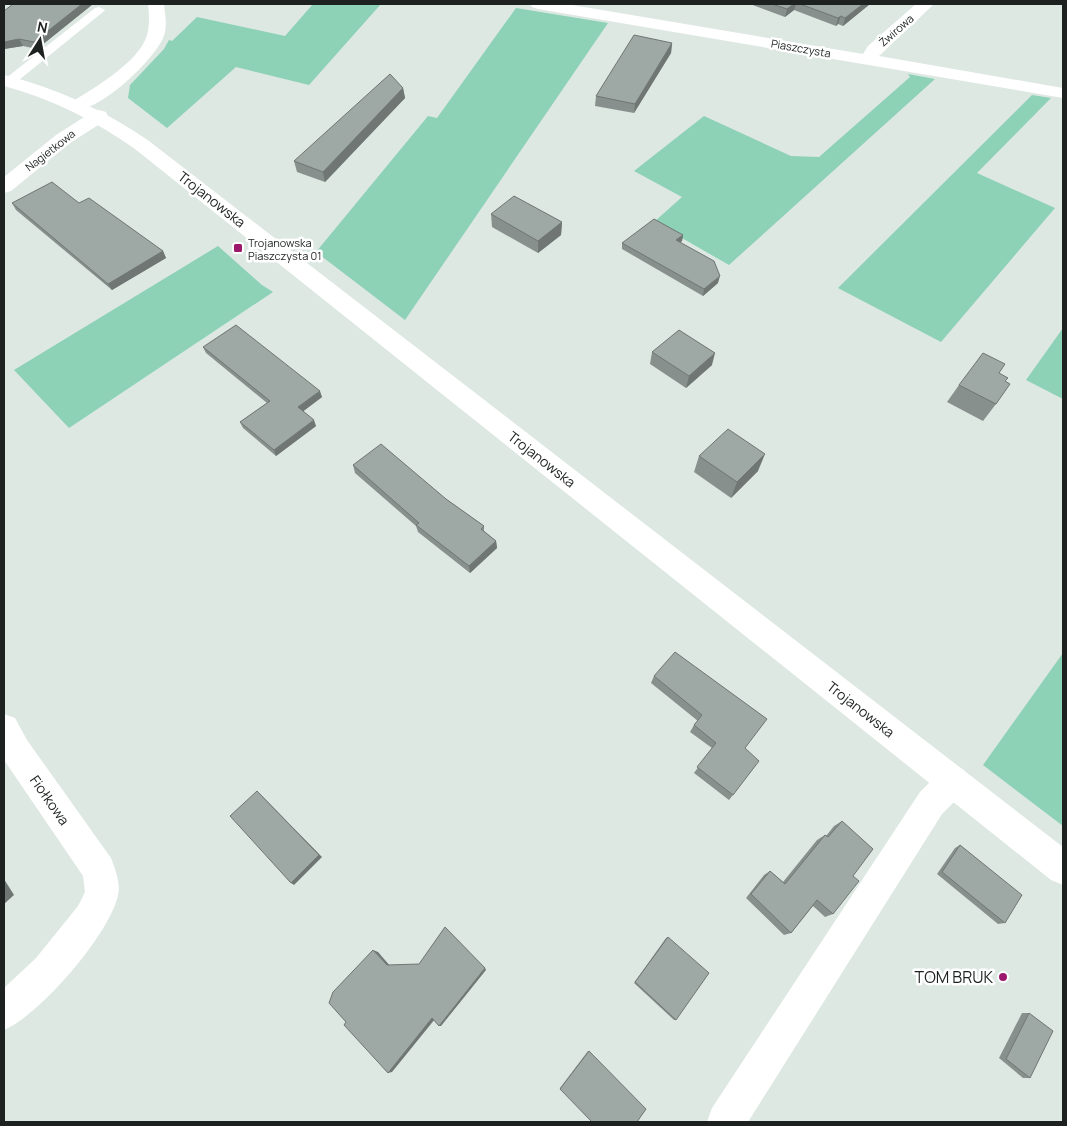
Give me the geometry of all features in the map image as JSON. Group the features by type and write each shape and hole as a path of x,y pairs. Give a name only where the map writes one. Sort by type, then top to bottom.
{"street":[{"path":"89,111 118,79 132,67 154,40 158,26 156,4"},
{"name":"Piaszczysta","path":"538,4 1063,93"},
{"name":"Żwirowa","path":"868,60 874,50 926,4"},
{"name":"Trojanowska","path":"7,81 41,90 89,111 150,151 1063,868"},
{"name":"Nagietkowa","path":"4,187 70,134 89,111"},
{"name":"Fiołkowa","path":"4,729 16,751 99,870 102,894 90,918 49,971 4,1012"},
{"path":"726,1122 930,803 954,781"}],"lane":[{"path":"7,81 99,10"}],"green space":[{"path":"313,4 381,4 309,85 236,67 167,128 128,98 130,85 164,49 169,40 172,41 197,17 285,36"},
{"path":"516,8 608,23 405,320 316,252 428,116 437,118"},
{"path":"908,74 935,79 729,265 654,222 682,197 634,171 704,116 791,156 819,157 910,77"},
{"path":"1032,95 1051,98 977,173 1055,208 941,342 838,288"},
{"path":"218,246 262,285 273,292 69,428 14,370"},
{"path":"1063,328 1063,399 1026,380"},
{"path":"1063,653 1063,826 983,765"}],"building":[{"path":"13,4 82,4 34,42 19,39 4,42 4,11"},
{"path":"772,4 794,4 787,9"},
{"path":"800,4 863,4 845,18 841,16 838,18"},
{"path":"634,35 672,43 635,104 596,96"},
{"path":"390,74 403,88 323,172 294,161"},
{"path":"52,182 79,203 89,198 163,251 108,284 12,203"},
{"path":"514,196 562,222 538,241 491,214"},
{"path":"654,219 683,235 676,240 714,261 720,276 704,289 622,243"},
{"path":"236,325 320,391 298,407 314,420 274,450 240,422 270,401 203,347"},
{"path":"679,330 715,353 689,376 652,352"},
{"path":"983,353 1005,364 999,373 1008,378 1005,381 1010,384 996,404 959,385"},
{"path":"728,429 765,454 737,482 699,456"},
{"path":"381,444 446,499 484,526 481,529 496,541 469,566 416,525 419,523 353,465"},
{"path":"675,652 767,719 745,748 759,761 733,795 697,767 716,743 694,725 702,715 654,676"},
{"path":"257,791 319,855 291,883 230,816"},
{"path":"842,821 873,849 853,876 859,881 833,914 817,900 791,933 751,894 770,871 785,884 825,835 828,837"},
{"path":"960,845 1022,895 1005,923 942,872"},
{"path":"445,927 485,968 439,1026 432,1018 388,1073 344,1025 346,1022 329,1003 333,992 373,950 387,965 419,964"},
{"path":"668,937 709,973 676,1020 635,982"},
{"path":"1029,1013 1053,1031 1030,1078 1006,1059"},
{"path":"589,1051 646,1109 637,1122 592,1122 560,1089"}],"place":[{"name":"Trojanowska Piaszczysta 01","path":"238,248"},
{"name":"TOM BRUK","path":"1003,977"}]}
